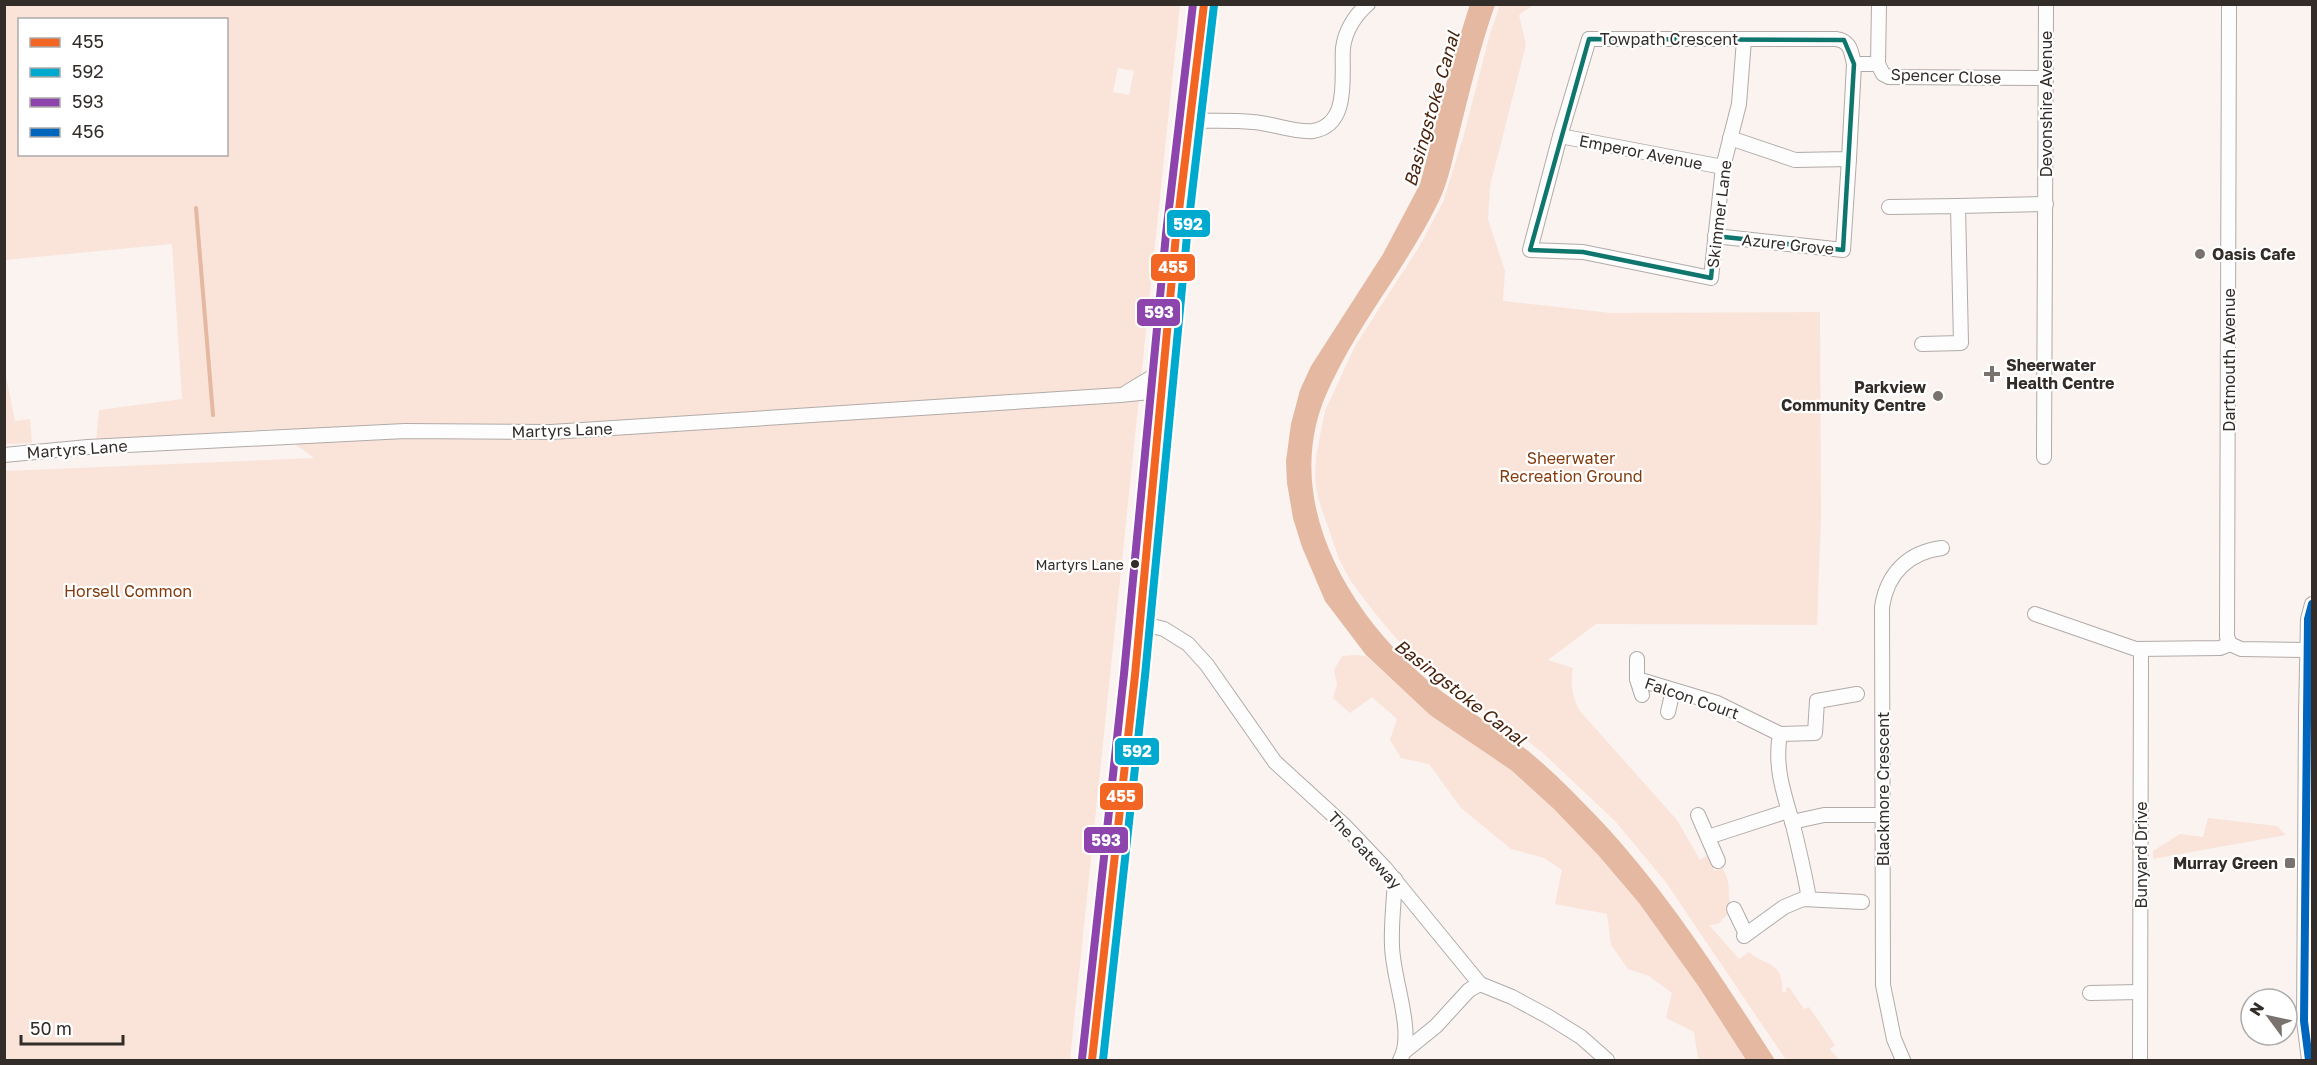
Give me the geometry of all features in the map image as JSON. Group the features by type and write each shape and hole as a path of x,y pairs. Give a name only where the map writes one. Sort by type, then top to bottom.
{"main road":[{"path":"1092,1060 1140,623 1160,391 1188,121 1204,4"}],"street":[{"path":"1188,121 1255,122 1310,132 1329,124 1337,114 1341,101 1344,46 1349,28 1359,12 1368,4"},
{"name":"Spencer Close","path":"1879,4 1878,64 1883,74 1889,77 2044,78"},
{"name":"Devonshire Avenue","path":"2044,458 2046,4"},
{"name":"Dartmouth Avenue","path":"2229,4 2227,637 2230,644"},
{"name":"Towpath Crescent","path":"1530,250 1560,136 1589,39 1844,40 1850,47 1854,64"},
{"name":"Skimmer Lane","path":"1530,250 1583,252 1711,278 1723,167 1739,104 1744,40"},
{"path":"1730,138 1795,160 1849,159 1854,64 1878,64"},
{"name":"Emperor Avenue","path":"1560,136 1723,167"},
{"name":"Azure Grove","path":"1715,236 1843,250 1849,159"},
{"path":"1889,207 2046,204"},
{"path":"1922,344 1961,343 1958,206"},
{"name":"Martyrs Lane","path":"1120,395 1162,371"},
{"name":"Martyrs Lane","path":"4,455 88,447 405,431 551,432 1160,391"},
{"name":"Blackmore Crescent","path":"1903,1060 1894,1039 1883,985 1882,607 1884,594 1892,576 1909,559 1927,549 1942,548"},
{"path":"2309,1060 2304,1021 2309,749 2307,650 2308,619 2313,604"},
{"path":"2035,614 2138,649 2220,648 2230,644 2241,648 2307,650"},
{"name":"The Gateway","path":"1140,623 1164,629 1188,644 1207,665 1275,762 1345,826 1395,879 1480,984 1512,997 1549,1017 1586,1040 1607,1060"},
{"name":"Bunyard Drive","path":"2138,649 2140,1060"},
{"name":"Falcon Court","path":"1637,658 1637,679 1642,695"},
{"name":"Falcon Court","path":"1637,679 1716,703 1780,734"},
{"path":"1668,712 1673,690"},
{"path":"1809,899 1778,768 1780,734 1815,733 1817,701 1857,694"},
{"path":"1698,815 1718,861"},
{"path":"1708,837 1790,817 1883,815"},
{"path":"1395,879 1392,945 1395,980 1406,1036 1403,1056"},
{"path":"1734,909 1745,935 1784,907 1809,899 1862,902"},
{"path":"1403,1056 1469,990 1480,984"},
{"path":"2090,993 2139,992"}],"highlighted area":[{"path":"1589,39 1844,40 1854,64 1843,250 1715,236 1711,278 1583,252 1530,250"}],"green space":[{"name":"Horsell Common","path":"5,5 1180,5 1070,1060 5,1060 4,471 314,458 274,429 96,441 99,410 182,399 172,244 5,260","holes":["1118,68 1134,71 1129,95 1113,92"]},
{"name":"Sheerwater Recreation Ground","path":"1500,5 1533,5 1519,15 1526,45 1490,186 1488,219 1505,271 1503,301 1611,313 1820,312 1821,516 1817,625 1596,624 1548,660 1573,668 1572,689 1579,710 1677,820 1700,860 1709,855 1714,871 1722,868 1728,883 1731,911 1718,924 1709,925 1739,959 1749,952 1777,970 1782,982 1782,992 1786,992 1786,988 1789,987 1804,1009 1809,1007 1835,1045 1830,1049 1839,1060 1786,1060 1665,881 1615,821 1544,754 1514,730 1435,679 1405,649 1374,612 1350,580 1339,559 1318,498 1315,479 1316,456 1325,411 1355,346 1419,247 1443,202"},
{"path":"5,372 15,421 30,419 32,443 5,444"},
{"path":"1342,656 1366,656 1430,715 1511,770 1554,809 1599,856 1639,903 1699,987 1746,1060 1698,1058 1694,1032 1666,1018 1672,993 1649,976 1628,969 1611,945 1607,914 1555,904 1562,870 1544,858 1511,849 1461,808 1429,764 1401,758 1390,740 1397,719 1372,697 1350,713 1333,698 1337,685 1334,670"},
{"path":"2208,818 2277,826 2286,835 2153,859 2153,851 2180,834 2203,837"}],"shaded area":[{"name":"Basingstoke Canal","path":"1470,4 1495,5 1442,193 1416,243 1340,366 1318,417 1311,464 1315,502 1325,540 1341,576 1362,609 1387,641 1415,669 1444,693 1523,747 1560,779 1602,822 1650,878 1694,937 1775,1060 1746,1060 1699,987 1639,903 1599,856 1554,809 1511,770 1430,715 1366,655 1325,601 1302,547 1293,518 1286,461 1291,424 1300,390 1311,366 1383,254 1420,184 1453,58"}],"waterway":[{"path":"196,208 213,415"}],"transit line":[{"name":"593","path":"1082,1059 1124,674 1166,234 1193,4"},
{"name":"455","path":"1092,1060 1135,675 1176,235 1204,4"},
{"name":"592","path":"1103,1060 1145,676 1187,236 1214,5"},
{"name":"456","path":"2309,1060 2304,1021 2308,619 2312,604"}],"place":[{"name":"Oasis Cafe","path":"2200,254"},
{"name":"Sheerwater Health Centre","path":"1992,374"},
{"name":"Parkview Community Centre","path":"1938,396"},
{"name":"Martyrs Lane","path":"1135,564"},
{"name":"Murray Green","path":"2290,863"}]}
